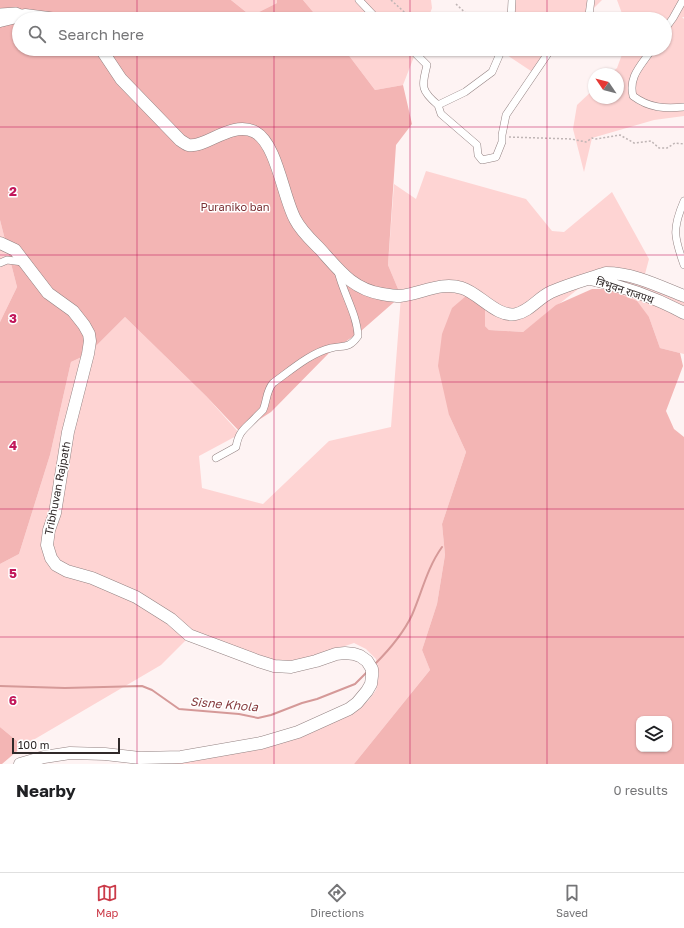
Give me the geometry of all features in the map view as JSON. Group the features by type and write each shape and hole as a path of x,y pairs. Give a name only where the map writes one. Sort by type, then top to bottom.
{"highway":[{"path":"0,21 12,18"},
{"path":"106,56 121,79 151,112 180,140 189,145 199,144 236,130 255,132 261,137 269,148 284,188 289,208 294,218 300,227 348,280 362,289 374,293 401,296 449,285 470,291 492,307 504,313 514,314 524,311 549,293 590,278"},
{"name":"Tribhuvan Rajpath","path":"0,243 15,250 48,293 73,311 89,334 90,341 88,354 68,432 55,513 49,530 47,545 51,558 56,565 67,571 92,578 136,597 171,619 189,635 258,662 274,666 291,666 345,653 360,656 372,668 372,676 367,691 357,703 349,709 298,732 261,743 180,757 140,758 105,754 70,753 54,755 20,764"},
{"name":"त्रिभुवन राजपथ","path":"590,278 606,273 616,273 643,280 684,296"},
{"name":"त्रिभुवन राजपथ","path":"590,278 613,284 683,310"}],"street":[{"path":"359,0 370,12"},
{"path":"511,12 512,0"},
{"path":"589,12 591,0"},
{"path":"672,19 683,0"},
{"path":"0,12 18,12"},
{"path":"417,56 427,65 423,84 427,96 438,105 441,114 477,145 478,155 482,160 496,157 502,142 506,114 546,56"},
{"path":"438,105 465,92 492,72 499,56"},
{"path":"647,56 632,80 631,88 633,96 643,103 667,108 684,107"},
{"path":"684,201 678,216 674,236 684,265"},
{"path":"0,263 8,260 23,262"},
{"path":"216,458 236,448 240,434 262,410 269,387 273,383 312,356 332,348 344,347 353,343 358,336 356,322 337,268"}],"path":[{"path":"391,0 404,12"},
{"path":"456,4 465,12"},
{"path":"502,135 513,138 571,139 586,142 592,138 596,139 620,135 634,143 651,141 659,148 667,148 675,143 684,144"}],"shaded area":[{"path":"231,0 277,0 277,3 259,12 246,12"},
{"path":"303,0 431,0 432,8 431,12 313,12"},
{"path":"512,0 602,0 590,12 511,12"},
{"path":"617,0 684,0 684,17 682,17 684,19 684,116 654,120 592,138 584,172 573,129 577,105 588,95 588,104 624,104 624,68 617,68 621,56 672,56 672,12 621,12"},
{"path":"349,56 414,56 403,85 375,90"},
{"path":"508,56 551,56 537,75"},
{"path":"426,171 526,199 552,231 564,232 612,192 649,259 645,274 684,295 684,354 660,348 649,317 591,279 523,332 489,330 485,326 485,304 449,415 466,452 442,524 445,555 437,604 422,650 430,670 354,764 171,764 241,752 308,734 343,718 368,701 376,690 379,674 376,659 366,649 354,643 318,655 279,662 186,640 161,665 23,746 0,727 0,564 19,554 50,455 71,362 88,354 125,317 206,396 240,434 199,456 202,488 263,504 329,441 391,427 401,296 388,265 394,184 416,199"},
{"path":"0,220 17,287 0,322"}],"green space":[{"name":"Puraniko ban","path":"0,0 231,0 246,12 12,12 12,56 349,56 375,90 403,85 412,124 396,145 388,265 401,296 361,331 329,353 271,412 240,432 206,396 125,317 88,354 71,362 50,455 19,554 0,564 0,322 17,287 0,220"},
{"name":"Puraniko ban","path":"277,0 303,0 313,12 259,12 277,3"},
{"path":"592,289 607,289 637,301 649,317 660,348 680,353 683,366 666,411 674,429 684,437 684,764 354,764 430,670 422,650 437,604 445,555 442,524 466,452 449,415 438,366 442,334 452,308 466,296 472,297 485,304 485,326 489,330 523,332 556,305"},
{"path":"0,727 23,746 2,764 0,764"}],"waterway":[{"name":"Sisne Khola","path":"375,664 404,629 416,606 432,563 442,547"},
{"name":"Sisne Khola","path":"0,686 65,688 142,686 152,690 179,709 239,714 258,718 317,699 355,684 367,672"}]}
